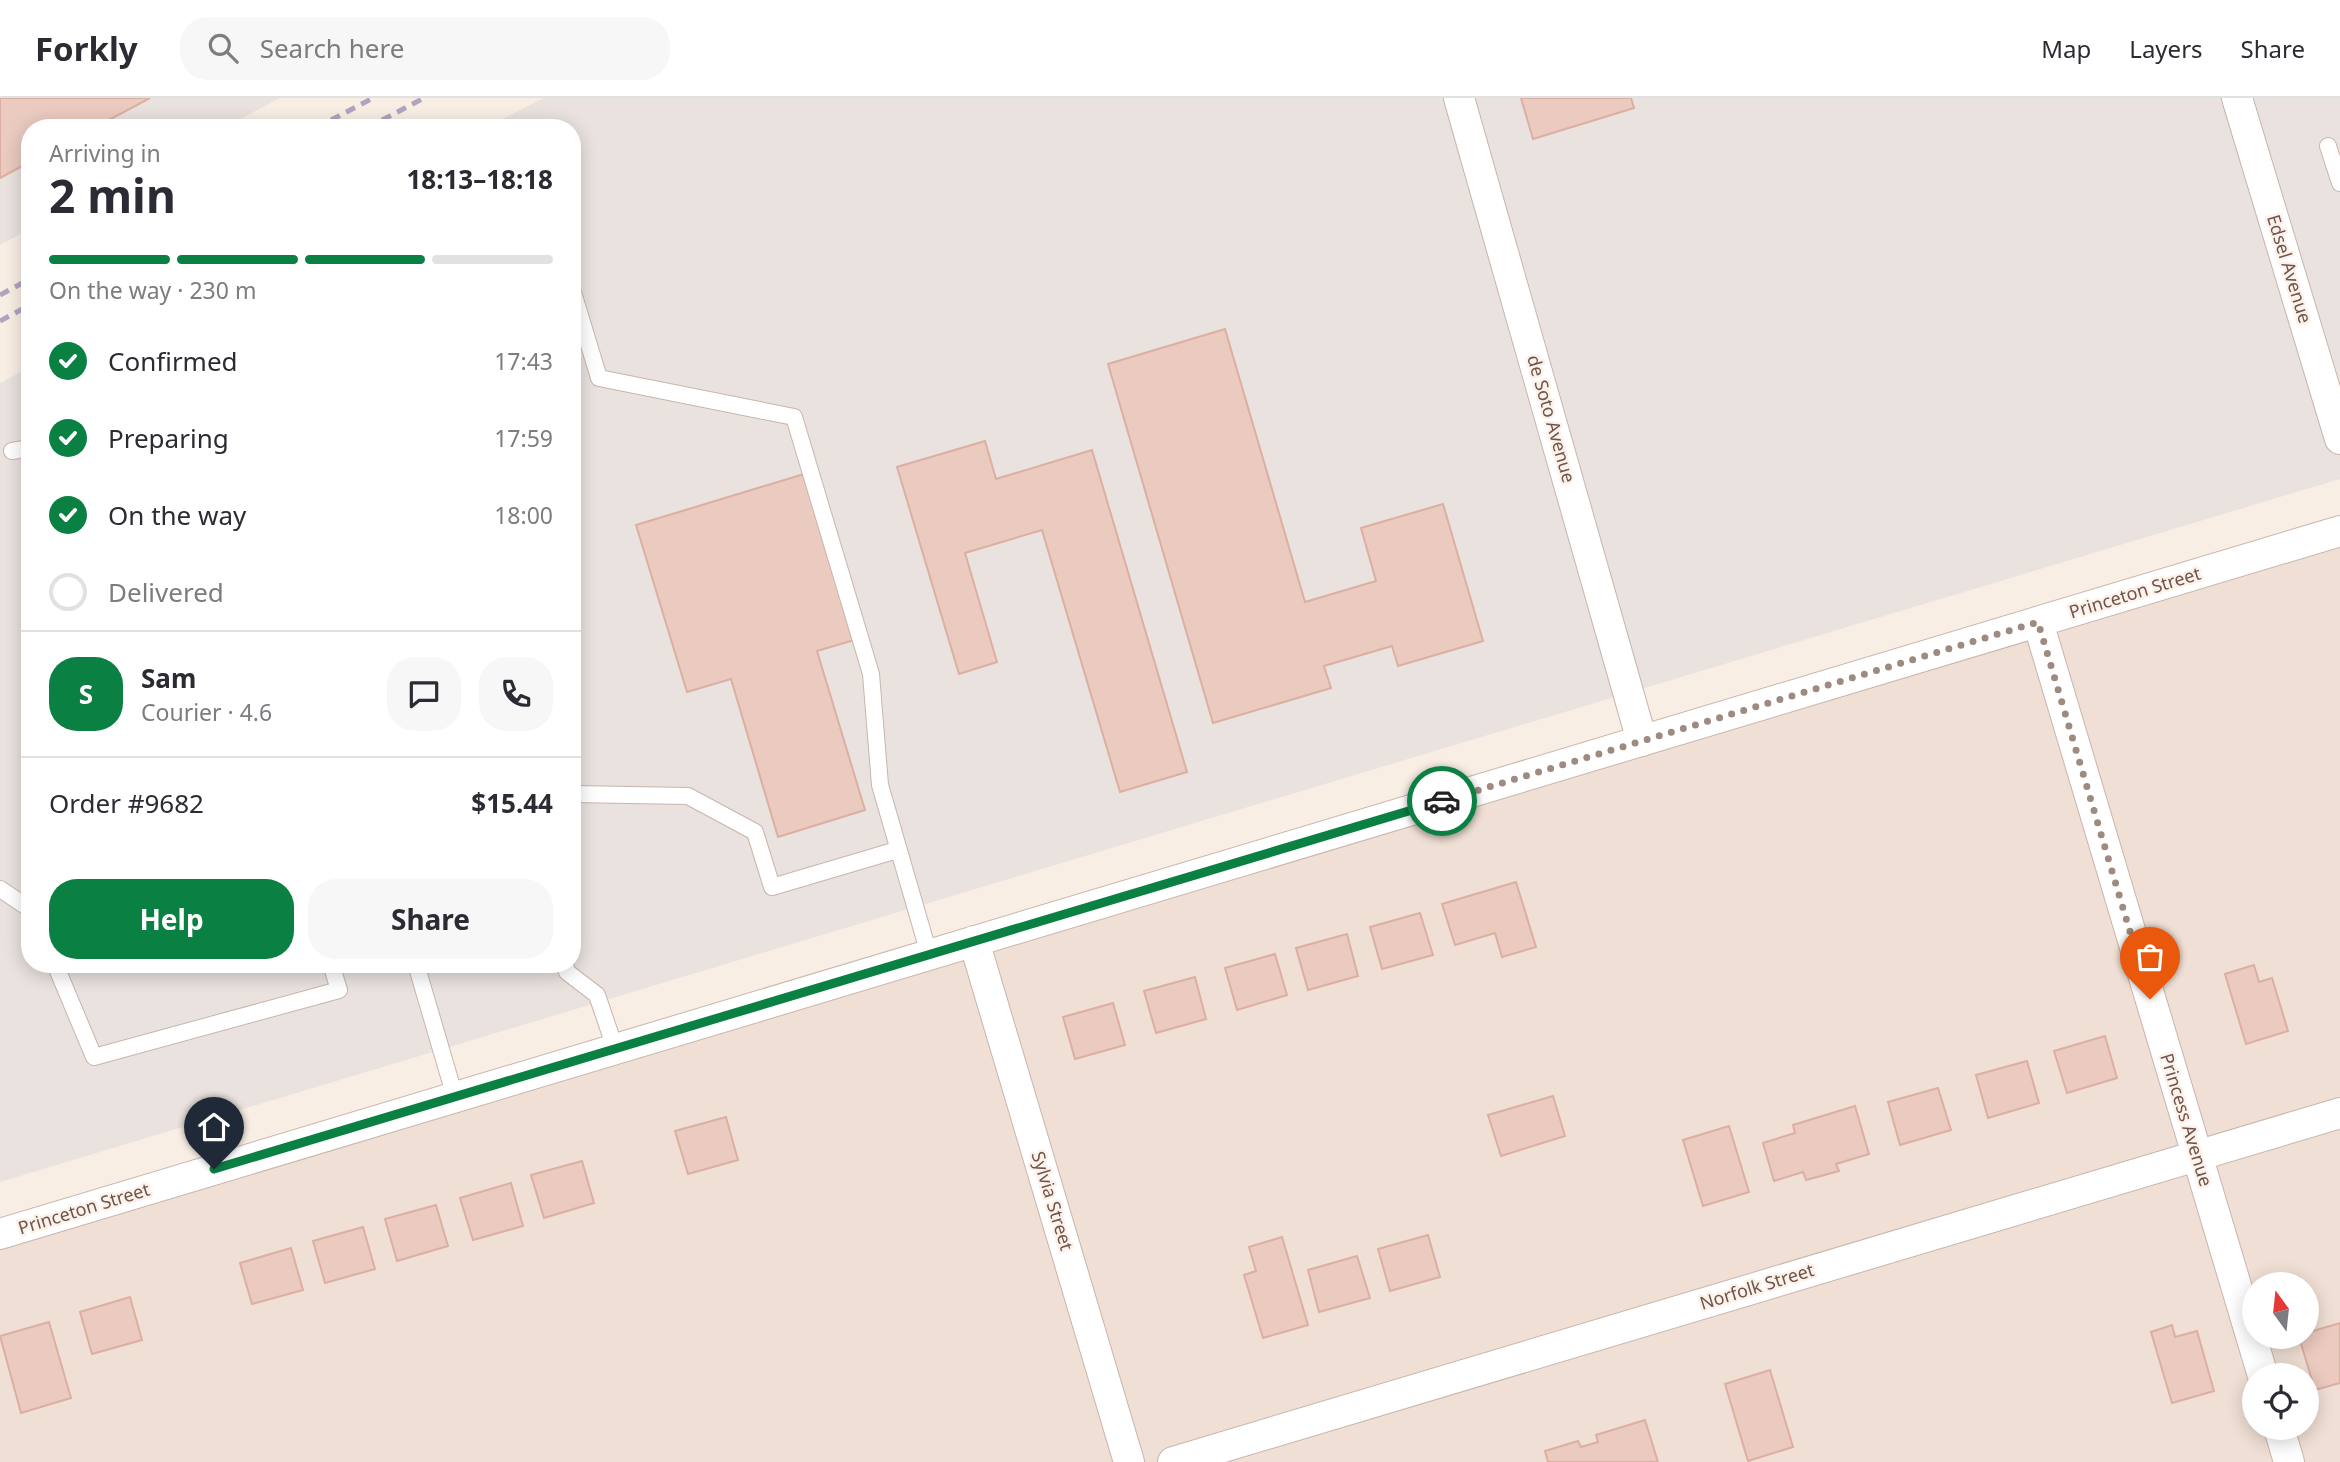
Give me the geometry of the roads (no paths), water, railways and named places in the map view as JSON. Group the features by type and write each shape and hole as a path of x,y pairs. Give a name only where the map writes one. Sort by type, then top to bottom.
{"street":[{"name":"de Soto Avenue","path":"1459,98 1642,741"},
{"name":"Edsel Avenue","path":"2237,98 2340,439"},
{"name":"Princeton Street","path":"0,1234 2340,531"},
{"name":"Princess Avenue","path":"2038,622 2259,1363"},
{"name":"Sylvia Street","path":"974,941 1129,1462"},
{"name":"Norfolk Street","path":"1173,1462 2340,1112"},
{"path":"2283,1440 2289,1462"}],"lane":[{"path":"2328,146 2340,183"},
{"path":"581,320 598,378 794,417 871,674 880,786 929,954"},
{"path":"12,451 21,449"},
{"path":"581,794 688,796 755,832 772,887 897,850"},
{"path":"0,889 21,903"},
{"path":"59,973 94,1057 339,990 334,973"},
{"path":"419,973 455,1097"},
{"path":"568,973 597,995 615,1048"}],"railway":[{"path":"333,119 373,98"},
{"path":"384,119 424,98"},
{"path":"0,295 21,284"},
{"path":"0,321 21,310"}]}
